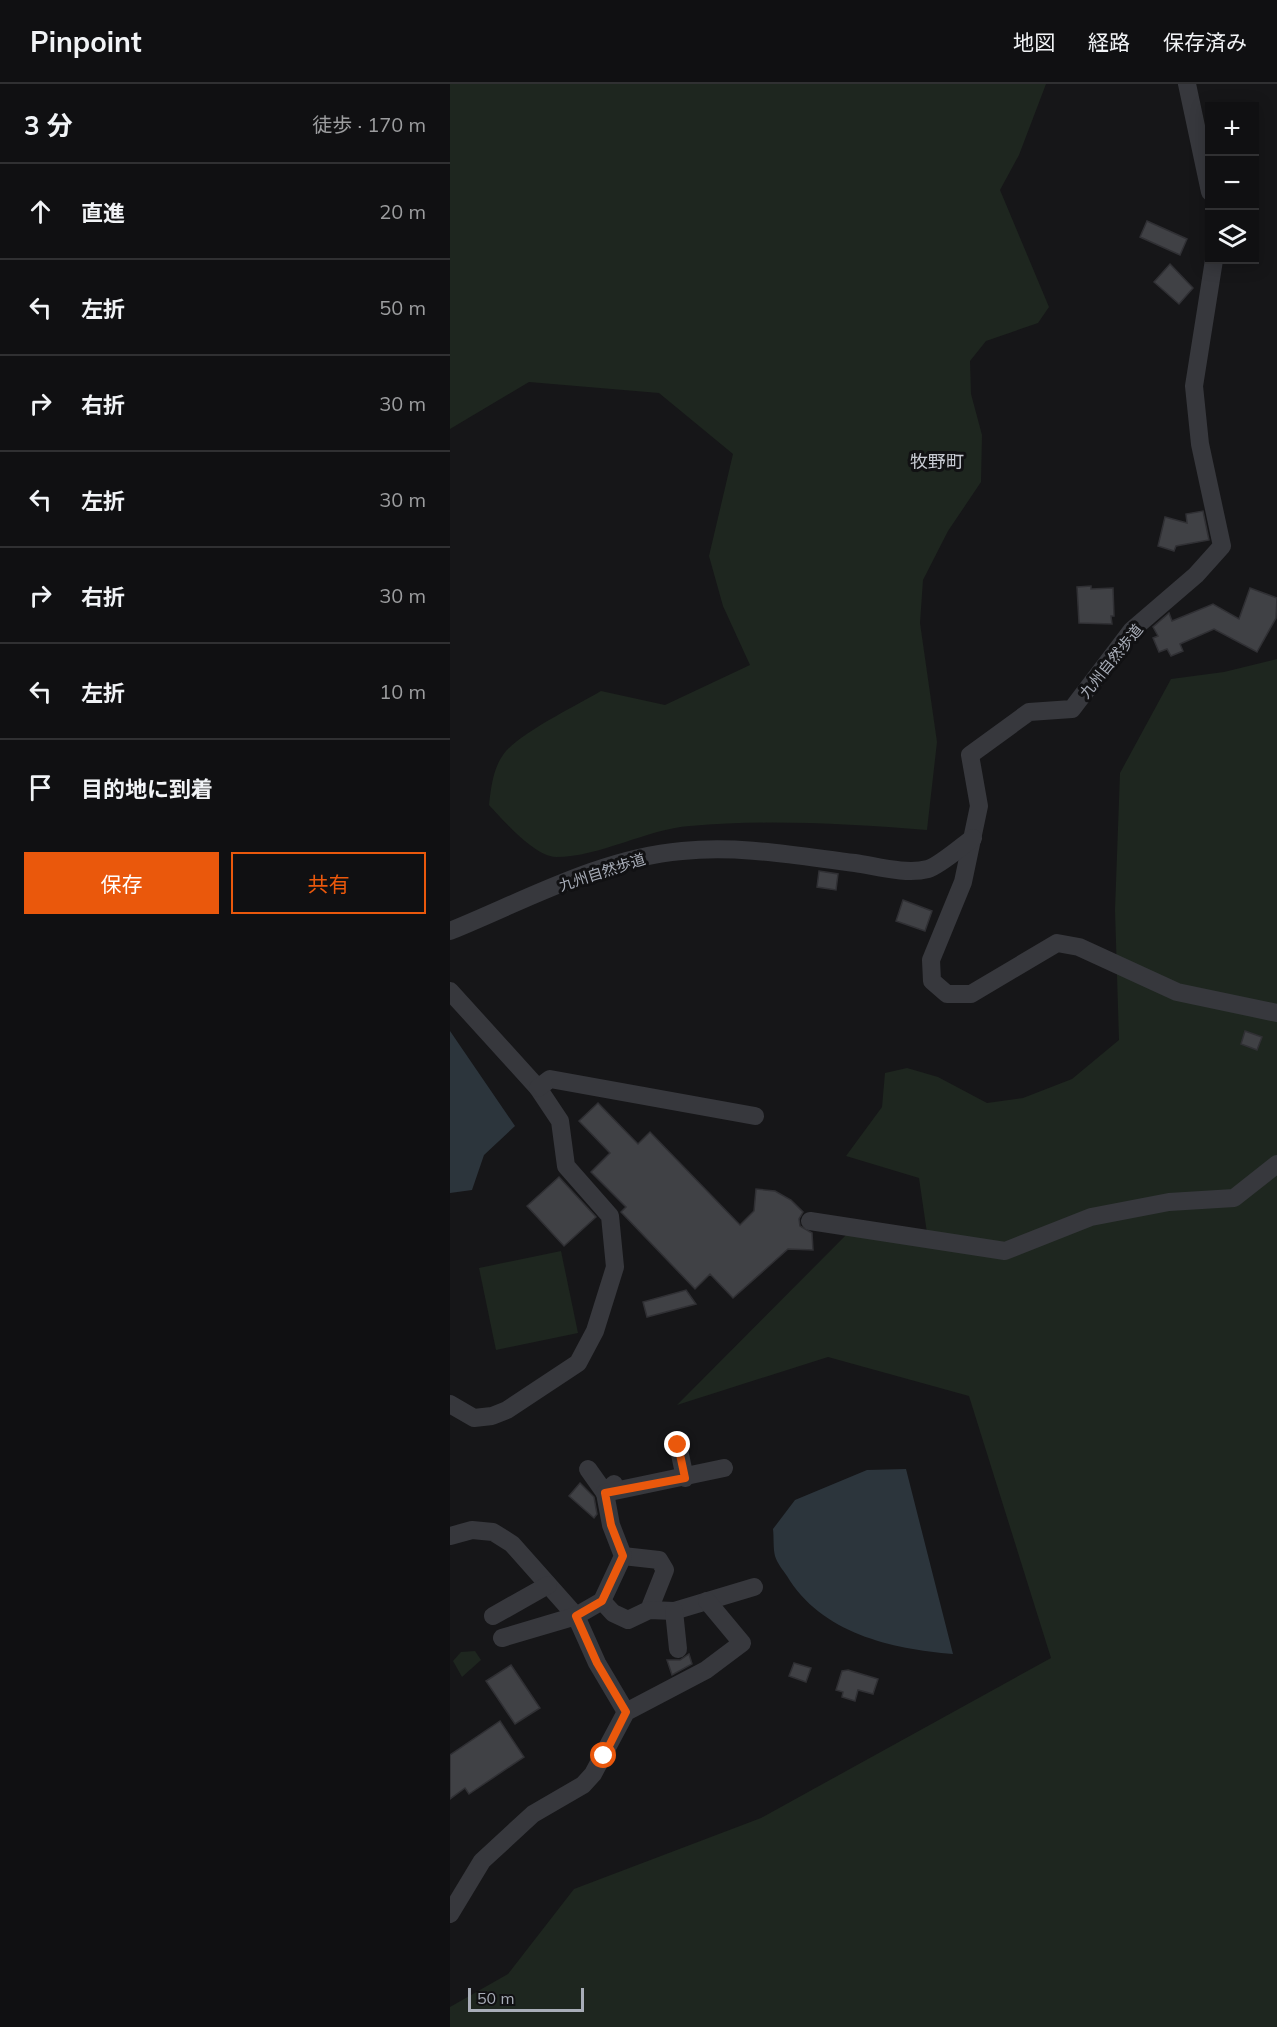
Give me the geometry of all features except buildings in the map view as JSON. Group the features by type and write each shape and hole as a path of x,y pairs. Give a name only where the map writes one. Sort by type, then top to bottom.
{"street":[{"path":"1187,84 1205,172"},
{"name":"九州自然歩道","path":"450,932 576,878 632,859 681,851 754,850 900,869 928,869 973,838 979,806 970,755 1029,712 1072,709 1132,630 1196,575 1222,546 1200,444 1194,386 1213,264"},
{"path":"973,838 963,882 931,960 932,981 947,994 970,994 1057,943 1079,947 1177,992 1277,1012"},
{"path":"450,991 538,1088 560,1121 566,1166 610,1216 615,1267 595,1331 578,1363 507,1410 492,1416 474,1418 450,1404"},
{"path":"538,1088 550,1079 755,1116"},
{"path":"810,1221 1005,1251 1091,1217 1169,1202 1234,1198 1277,1164"},
{"path":"678,1445 685,1478"},
{"path":"588,1469 611,1487 685,1478 724,1468"},
{"path":"502,1638 576,1616 602,1601 623,1556 611,1525 611,1487"},
{"path":"450,1536 472,1530 493,1532 512,1544 576,1616 597,1663 626,1712"},
{"path":"623,1556 659,1560 663,1564 664,1570 649,1610"},
{"path":"493,1616 548,1586"},
{"path":"602,1601 613,1613 628,1620 649,1610 674,1611 754,1587"},
{"path":"450,1914 482,1861 533,1814 583,1785 593,1774 626,1712 706,1670 742,1643 707,1601"},
{"path":"674,1611 678,1649"}],"shaded area":[{"path":"450,84 1046,84 1019,155 1000,190 1049,307 1038,323 986,341 970,361 971,394 982,435 981,482 948,531 923,580 920,623 937,742 927,830 838,824 778,823 690,826 657,832 589,853 556,857 538,851 489,805 497,766 510,747 534,729 601,691 665,705 750,665 723,606 709,556 733,454 659,393 529,382 450,429"},
{"path":"1277,659 1277,2027 450,2027 450,2007 508,1974 574,1889 761,1818 1051,1658 969,1396 828,1357 677,1405 848,1233 927,1233 919,1178 846,1156 882,1107 885,1073 907,1068 938,1077 987,1103 1023,1098 1072,1079 1119,1040 1115,910 1120,773 1171,679 1224,672"},
{"path":"450,1031 515,1126 484,1155 472,1190 450,1193"},
{"path":"561,1251 578,1333 496,1350 479,1268"},
{"path":"906,1469 953,1654 929,1652 882,1642 838,1624 819,1612 801,1596 775,1556 773,1529 795,1500 867,1470"},
{"path":"475,1651 481,1660 462,1677 453,1661 461,1652"}],"district":[{"name":"牧野町","path":"937,461"}],"route":[{"path":"604,1756 626,1712 597,1663 576,1616 602,1601 623,1556 611,1525 605,1493 685,1478 678,1445"}]}
